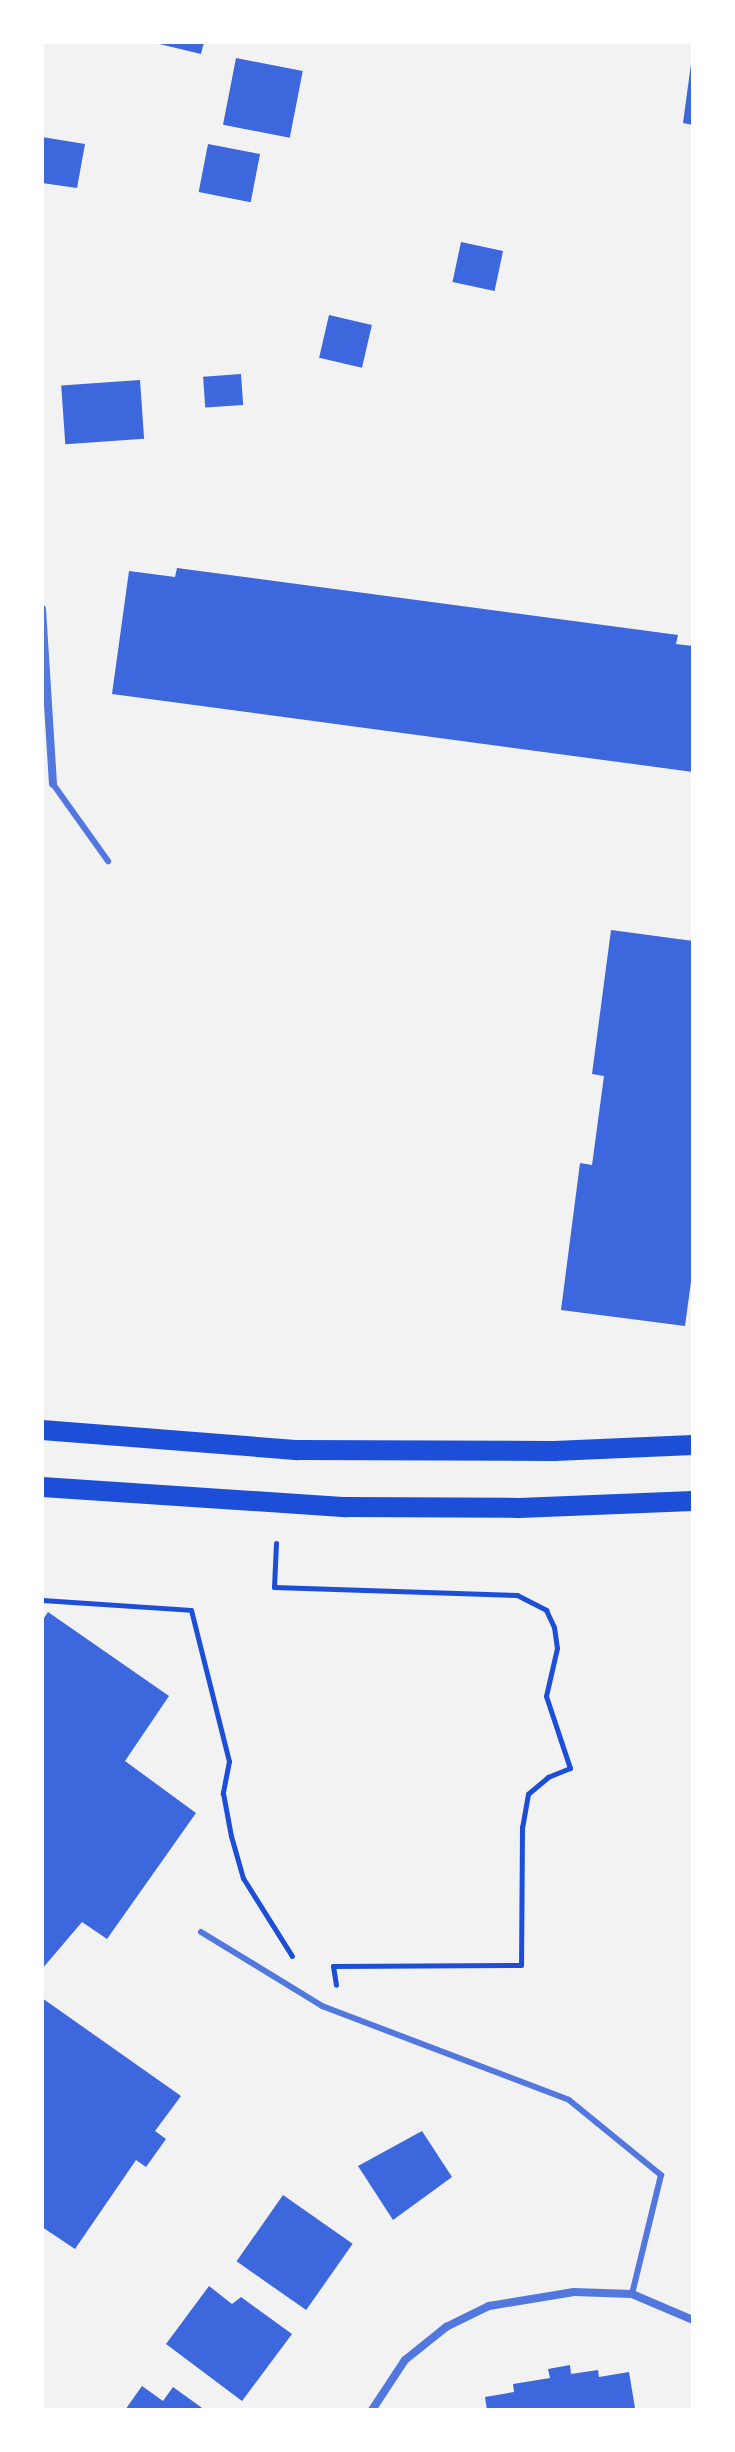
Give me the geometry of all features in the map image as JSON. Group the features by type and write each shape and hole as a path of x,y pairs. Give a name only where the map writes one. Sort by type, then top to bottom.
{"main road":[{"path":"42,1430 298,1450 467,1452 693,1445"},
{"path":"42,1487 346,1507 519,1508 693,1501"}],"street":[{"path":"42,609 53,784"},
{"path":"372,2410 405,2360 446,2327 489,2306 559,2293 632,2294 693,2320"}],"lane":[{"path":"53,784 108,861"},
{"path":"201,1932 322,2006 569,2100 661,2175 632,2294"}],"path":[{"path":"276,1543 274,1587 517,1595 546,1610 557,1648 546,1696 570,1768 548,1777 528,1794 522,1827 521,1965 333,1966 337,1989 329,1991"},
{"path":"42,1600 191,1610 229,1761 223,1793 239,1864 296,1962"}],"building":[{"path":"151,42 204,42 201,54"},
{"path":"236,58 303,71 290,138 223,125"},
{"path":"693,64 693,125 683,123"},
{"path":"42,137 85,144 77,188 42,183"},
{"path":"208,144 260,154 251,202 199,192"},
{"path":"461,242 503,251 495,291 452,282"},
{"path":"329,315 372,325 362,368 319,358"},
{"path":"241,374 243,405 205,408 203,377"},
{"path":"140,380 144,439 65,444 61,386"},
{"path":"177,568 678,635 676,644 693,646 693,772 112,694 129,571 175,577"},
{"path":"611,930 693,941 693,1267 685,1326 561,1310 580,1163 592,1165 604,1076 592,1074"},
{"path":"48,1612 169,1696 125,1761 196,1813 107,1939 82,1922 42,1969 42,1621"},
{"path":"42,1998 181,2096 155,2131 166,2139 146,2167 136,2160 75,2249 42,2227"},
{"path":"422,2131 452,2177 393,2220 358,2166"},
{"path":"283,2195 353,2244 306,2310 237,2261"},
{"path":"209,2286 232,2304 241,2297 292,2334 242,2401 166,2344"},
{"path":"570,2365 571,2374 598,2370 599,2377 629,2372 635,2408 487,2410 485,2397 514,2392 513,2384 550,2378 548,2369"},
{"path":"142,2386 163,2401 173,2387 205,2410 125,2410"}]}
